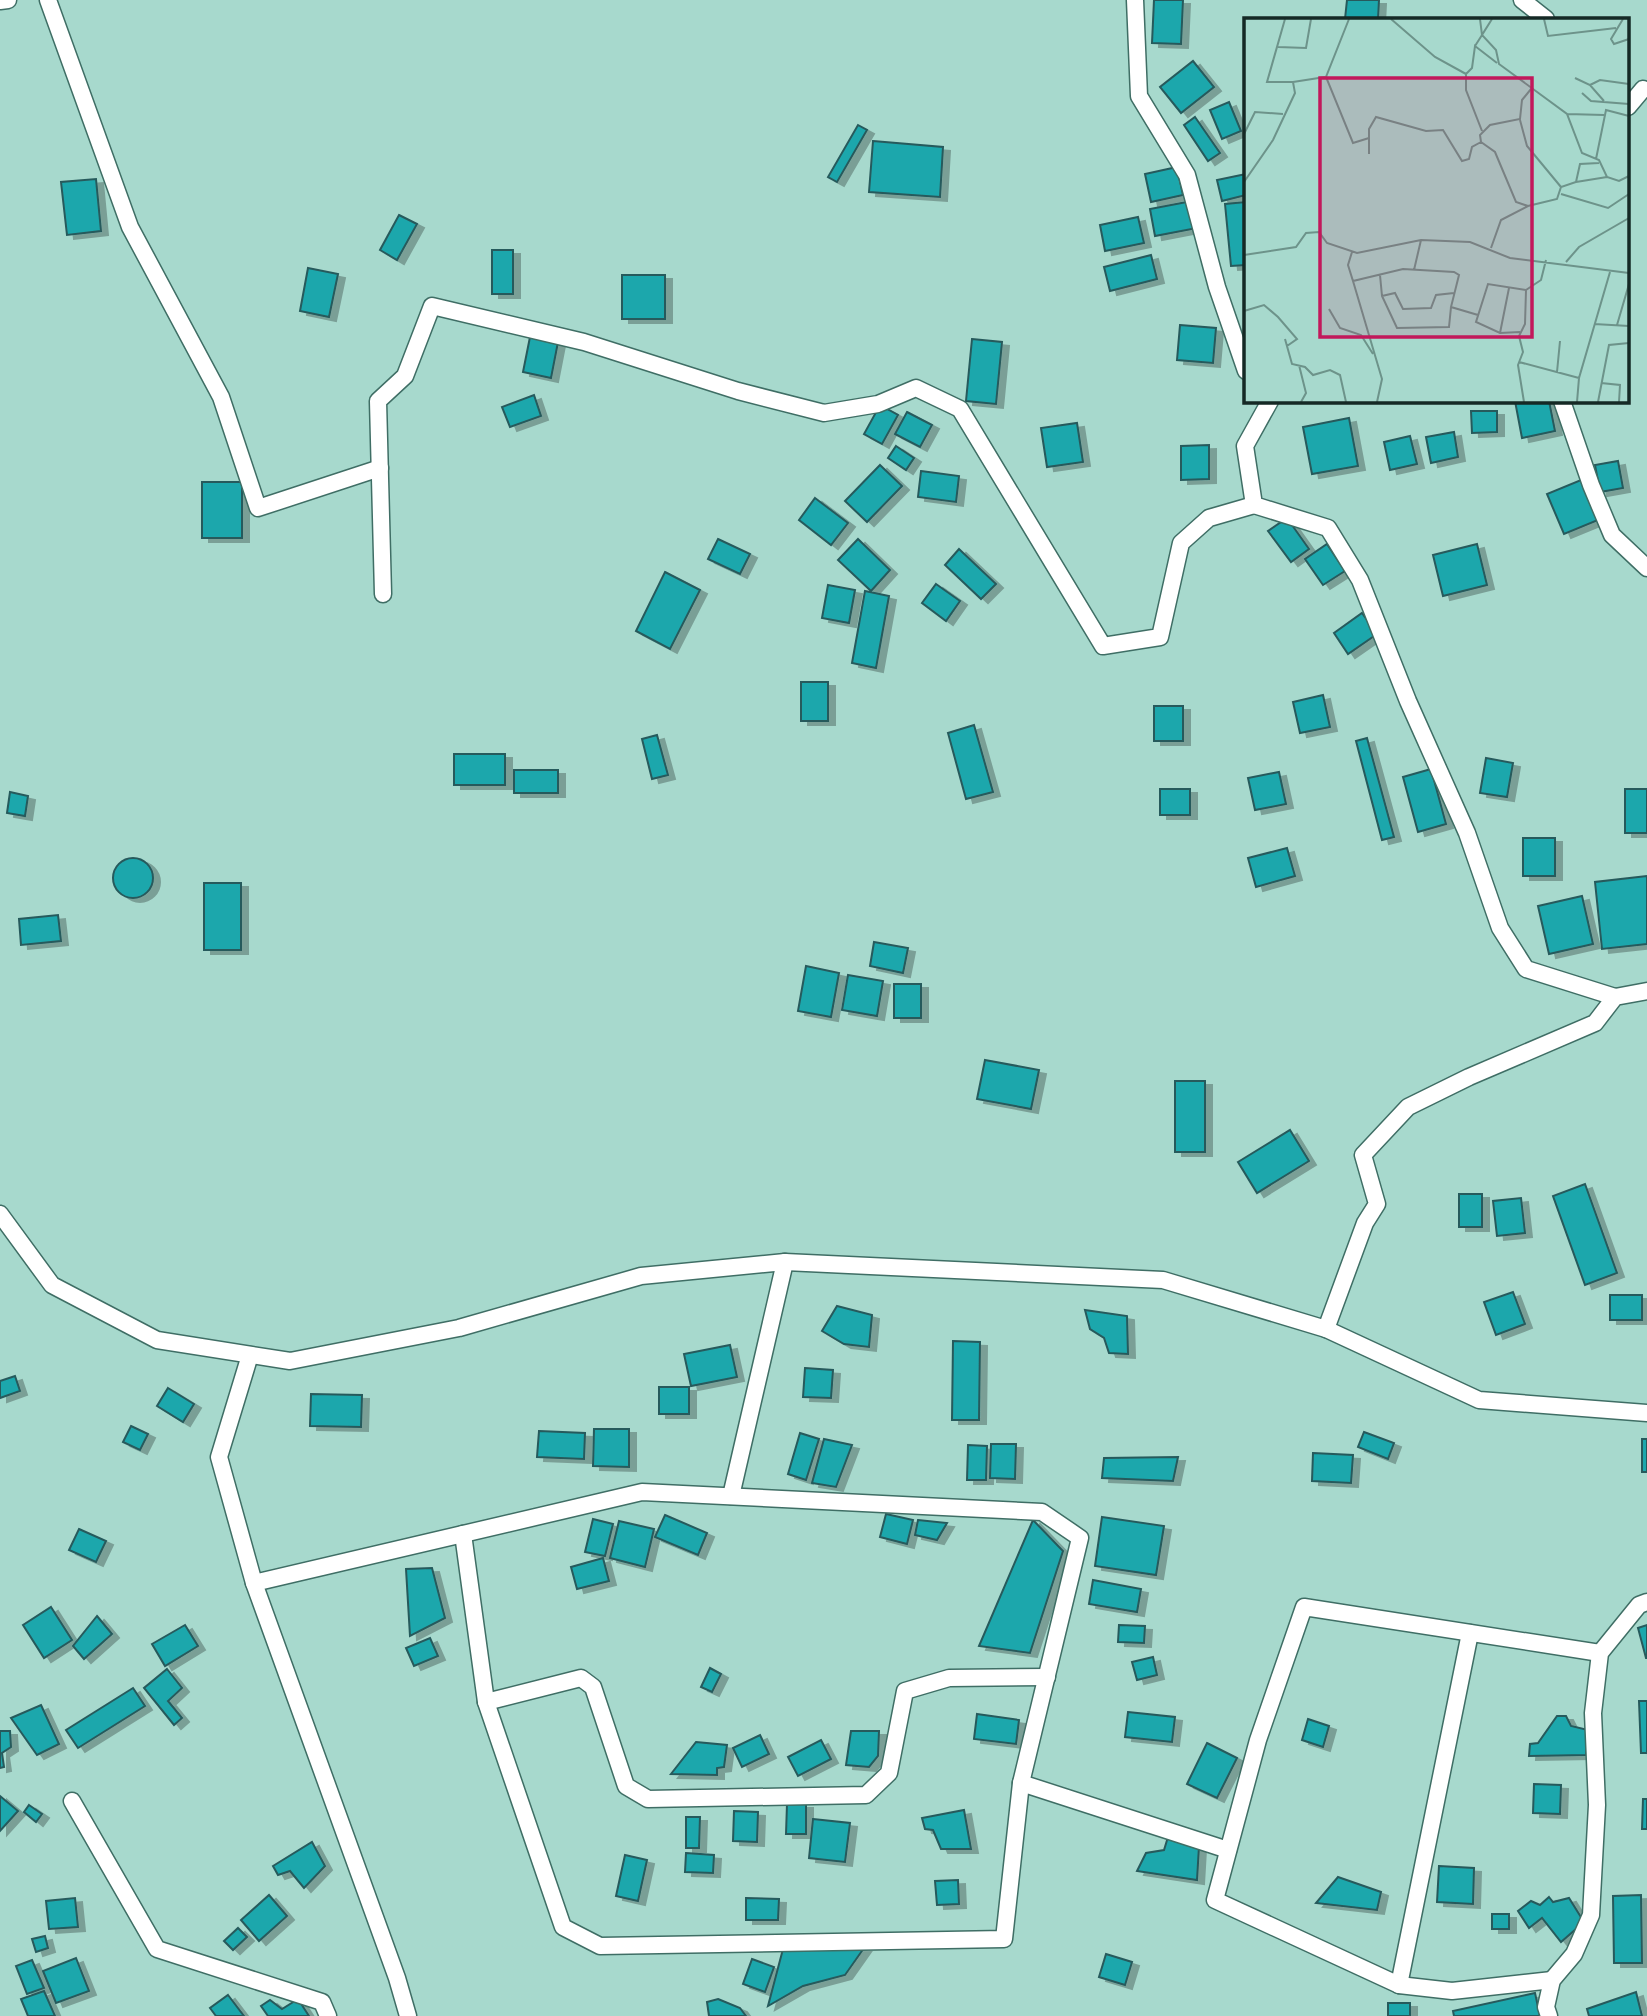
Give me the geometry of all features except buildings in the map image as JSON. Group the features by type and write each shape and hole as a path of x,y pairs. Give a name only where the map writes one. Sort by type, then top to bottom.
{"street":[{"path":"0,1 8,0"},
{"path":"48,0 130,227 221,397 258,508 380,468"},
{"path":"1135,0 1139,96 1187,175 1217,287 1244,366"},
{"path":"1522,0 1545,18"},
{"path":"1630,105 1645,90"},
{"path":"383,594 378,401 405,376 432,306 583,342 738,391 824,413 878,404 916,388 960,409 1102,646 1160,637 1181,543 1209,518 1254,505 1328,528 1360,580 1408,701 1467,833 1500,928 1525,969 1615,997 1647,991"},
{"path":"1562,402 1591,485 1612,535 1647,568"},
{"path":"1254,505 1245,446 1259,408"},
{"path":"1326,1329 1365,1223 1377,1204 1363,1155 1408,1107 1469,1077 1595,1023 1615,997"},
{"path":"0,1214 52,1285 157,1340 290,1361 459,1328 641,1276 785,1262 1163,1280 1326,1329 1479,1400 1647,1413"},
{"path":"731,1496 785,1262"},
{"path":"250,1355 219,1457 254,1583 397,1978 408,2016"},
{"path":"254,1583 642,1492 1042,1512 1080,1538 1021,1783 1004,1939 600,1946 563,1927 485,1702 463,1534"},
{"path":"1549,2016 1546,2007 1552,1980 1574,1954 1591,1915 1597,1805 1593,1713 1600,1653 1639,1605 1647,1602"},
{"path":"1552,1980 1452,1991 1399,1985 1215,1900 1258,1740 1304,1607 1600,1653"},
{"path":"1399,1985 1470,1633"},
{"path":"485,1702 581,1678 593,1686 626,1786 648,1800 866,1795 889,1773 905,1691 949,1678 1047,1677"},
{"path":"1021,1783 1228,1850"},
{"path":"72,1801 157,1950 322,2003 328,2016"}]}
